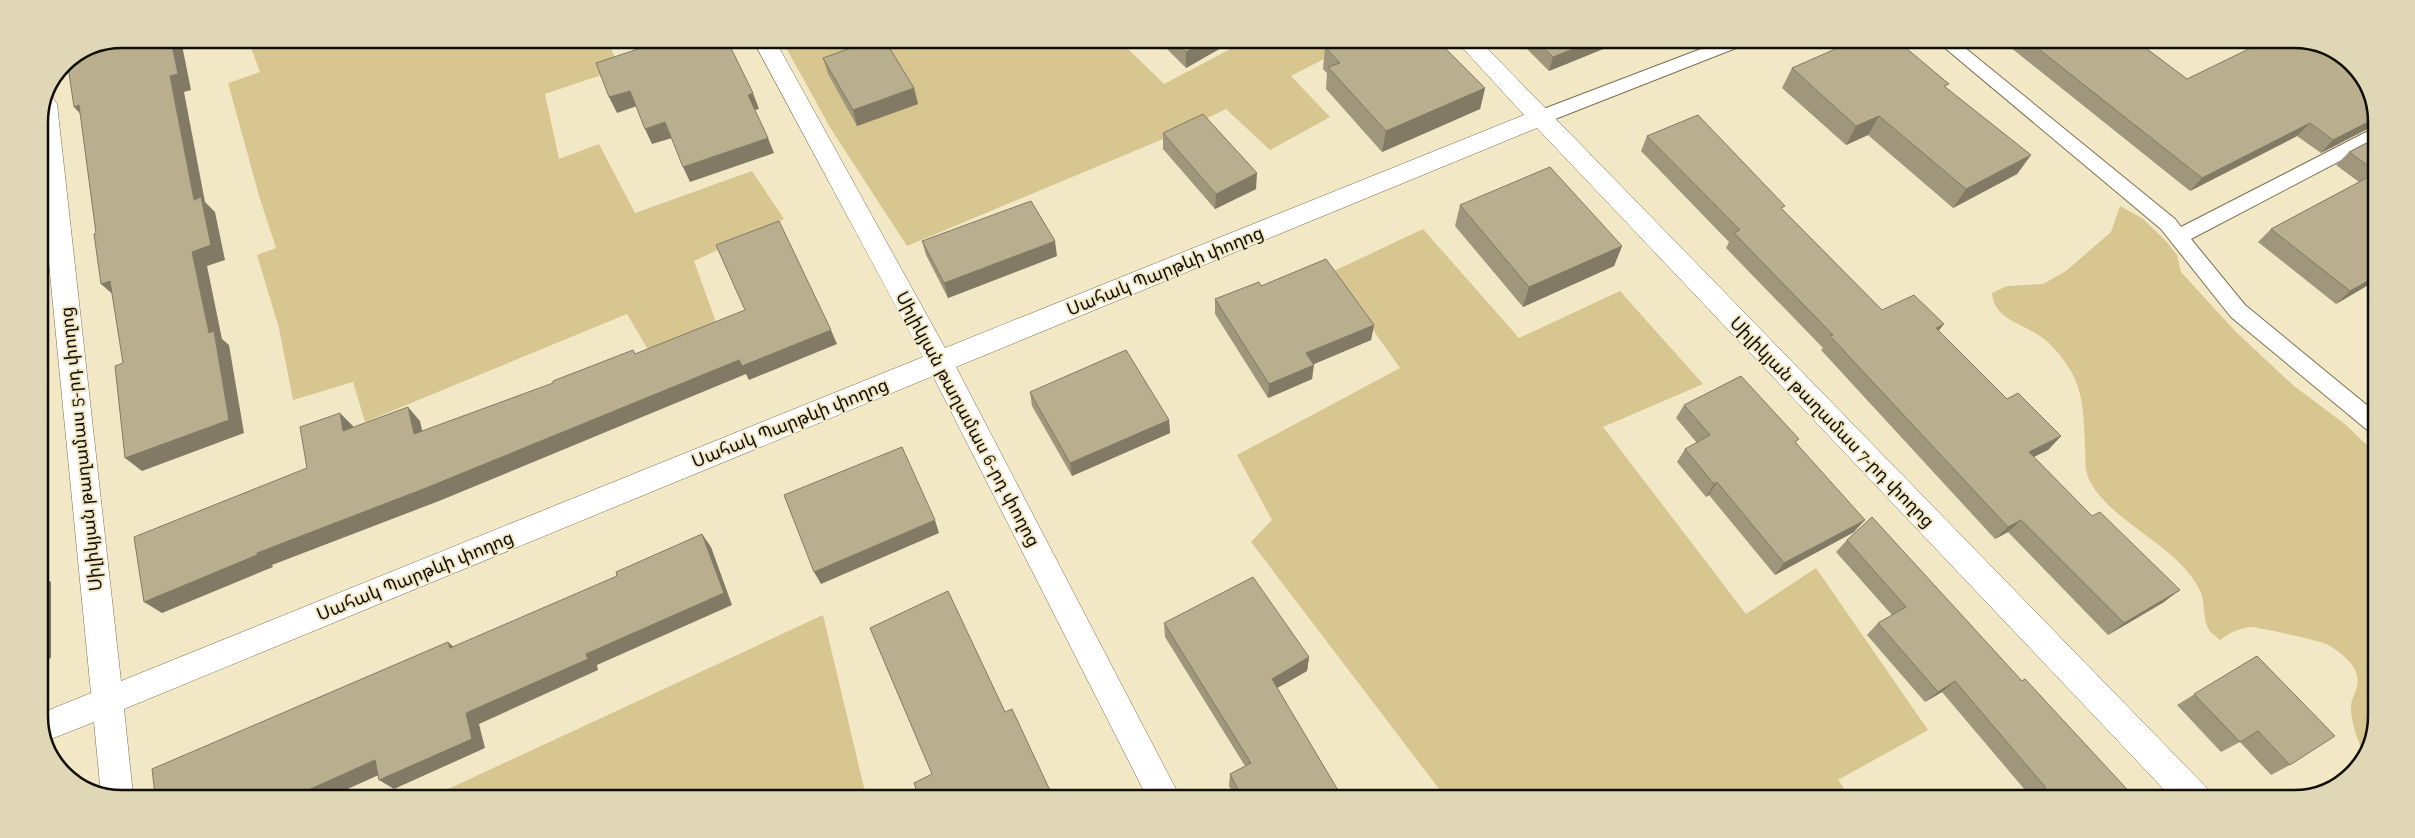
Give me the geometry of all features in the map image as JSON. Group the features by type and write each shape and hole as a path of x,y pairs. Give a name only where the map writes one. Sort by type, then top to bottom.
{"street":[{"name":"Սիլիկյան թաղամաս 6-րդ փողոց","path":"768,48 940,363 1161,791"},
{"name":"Սիլիկյան թաղամաս 7-րդ փողոց","path":"1474,48 2187,791"},
{"name":"Սահակ Պարթևի փողոց","path":"48,725 1539,118"},
{"name":"Սիլիկյան թաղամաս 5-րդ փողոց","path":"48,132 117,790"}],"lane":[{"path":"1539,118 1720,48"},
{"path":"1953,48 2168,224 2238,311 2368,418"},
{"path":"2178,237 2367,139"}],"shaded area":[{"path":"251,48 611,48 619,69 545,94 559,159 599,144 635,213 752,171 784,219 694,261 717,325 650,353 627,314 365,422 353,382 293,400 279,328 257,255 276,248 260,199 228,83 260,72"},
{"path":"786,48 1127,48 1164,84 1232,48 1345,48 1291,76 1330,117 1270,150 1226,109 1175,134 907,246 831,129"},
{"path":"2120,206 2142,218 2165,240 2177,255 2181,272 2235,331 2294,386 2346,425 2368,446 2368,716 2361,746 2352,717 2351,706 2358,680 2353,666 2341,653 2326,644 2313,640 2251,627 2235,631 2220,640 2209,630 2201,593 2191,576 2167,551 2107,504 2096,491 2088,477 2081,399 2076,381 2069,368 2058,353 2040,336 2003,315 1994,302 1992,293 2007,286 2043,284 2066,271 2111,232"},
{"path":"1423,229 1519,338 1620,291 1703,384 1603,427 1746,614 1816,568 1928,730 1838,780 1846,791 1441,791 1251,542 1272,520 1237,455 1400,368 1332,272"},
{"path":"823,615 865,791 444,791"}],"building":[{"path":"173,48 178,74 170,76 194,200 201,197 211,245 192,252 209,333 214,331 229,420 125,458 115,366 123,363 110,281 101,284 79,105 74,107 68,70 81,60 93,53 107,49"},
{"path":"641,48 731,48 753,93 748,95 768,138 683,167 665,122 645,129 630,91 609,97 596,63"},
{"path":"851,48 889,48 914,88 853,110 823,58"},
{"path":"1182,48 1193,48 1186,52"},
{"path":"1326,48 1445,48 1485,88 1386,131 1328,67 1340,63"},
{"path":"1543,48 1576,48 1553,57"},
{"path":"1838,48 1906,48 1949,84 1944,86 2031,155 1966,189 1879,116 1856,126 1792,68"},
{"path":"2037,48 2146,48 2187,79 2251,48 2303,48 2317,51 2334,60 2342,66 2358,85 2364,98 2367,123 2333,140 2310,123 2202,178"},
{"path":"1203,114 1257,173 1216,194 1163,133"},
{"path":"1698,115 1785,206 1781,208 1882,310 1914,295 1944,324 1936,328 2007,399 2018,393 2061,436 2029,452 2092,516 2100,512 2180,590 2124,623 2021,520 2008,527 1830,336 1833,335 1734,233 1740,230 1647,136"},
{"path":"2367,143 2367,165 2349,152"},
{"path":"1550,167 1622,246 1529,287 1460,205"},
{"path":"2367,178 2367,281 2350,291 2271,229"},
{"path":"1031,201 1055,241 944,283 922,241"},
{"path":"779,221 831,330 742,366 739,360 426,488 257,553 257,555 144,602 134,537 307,468 300,427 340,413 343,431 408,407 414,434 553,383 553,381 633,350 635,354 745,310 716,245"},
{"path":"1326,259 1374,325 1306,353 1314,365 1269,384 1215,299 1259,282 1261,286"},
{"path":"1126,350 1169,420 1070,463 1030,392"},
{"path":"1741,376 1799,439 1795,442 1865,520 1784,563 1717,482 1714,484 1685,449 1710,435 1684,405"},
{"path":"902,447 935,520 814,572 784,495"},
{"path":"1872,517 2022,681 2025,679 2129,791 2042,791 2046,788 1955,681 1938,692 1878,623 1906,607 1847,540"},
{"path":"702,534 724,593 586,654 588,659 466,713 472,739 379,780 375,760 306,791 155,791 152,769 448,642 450,648 617,576 616,572"},
{"path":"1253,577 1309,657 1272,679 1338,791 1239,791 1230,774 1251,763 1164,623"},
{"path":"948,591 1005,712 1012,709 1050,791 917,791 914,783 932,774 870,628"},
{"path":"2257,656 2335,736 2290,765 2258,731 2240,742 2194,694"}]}
